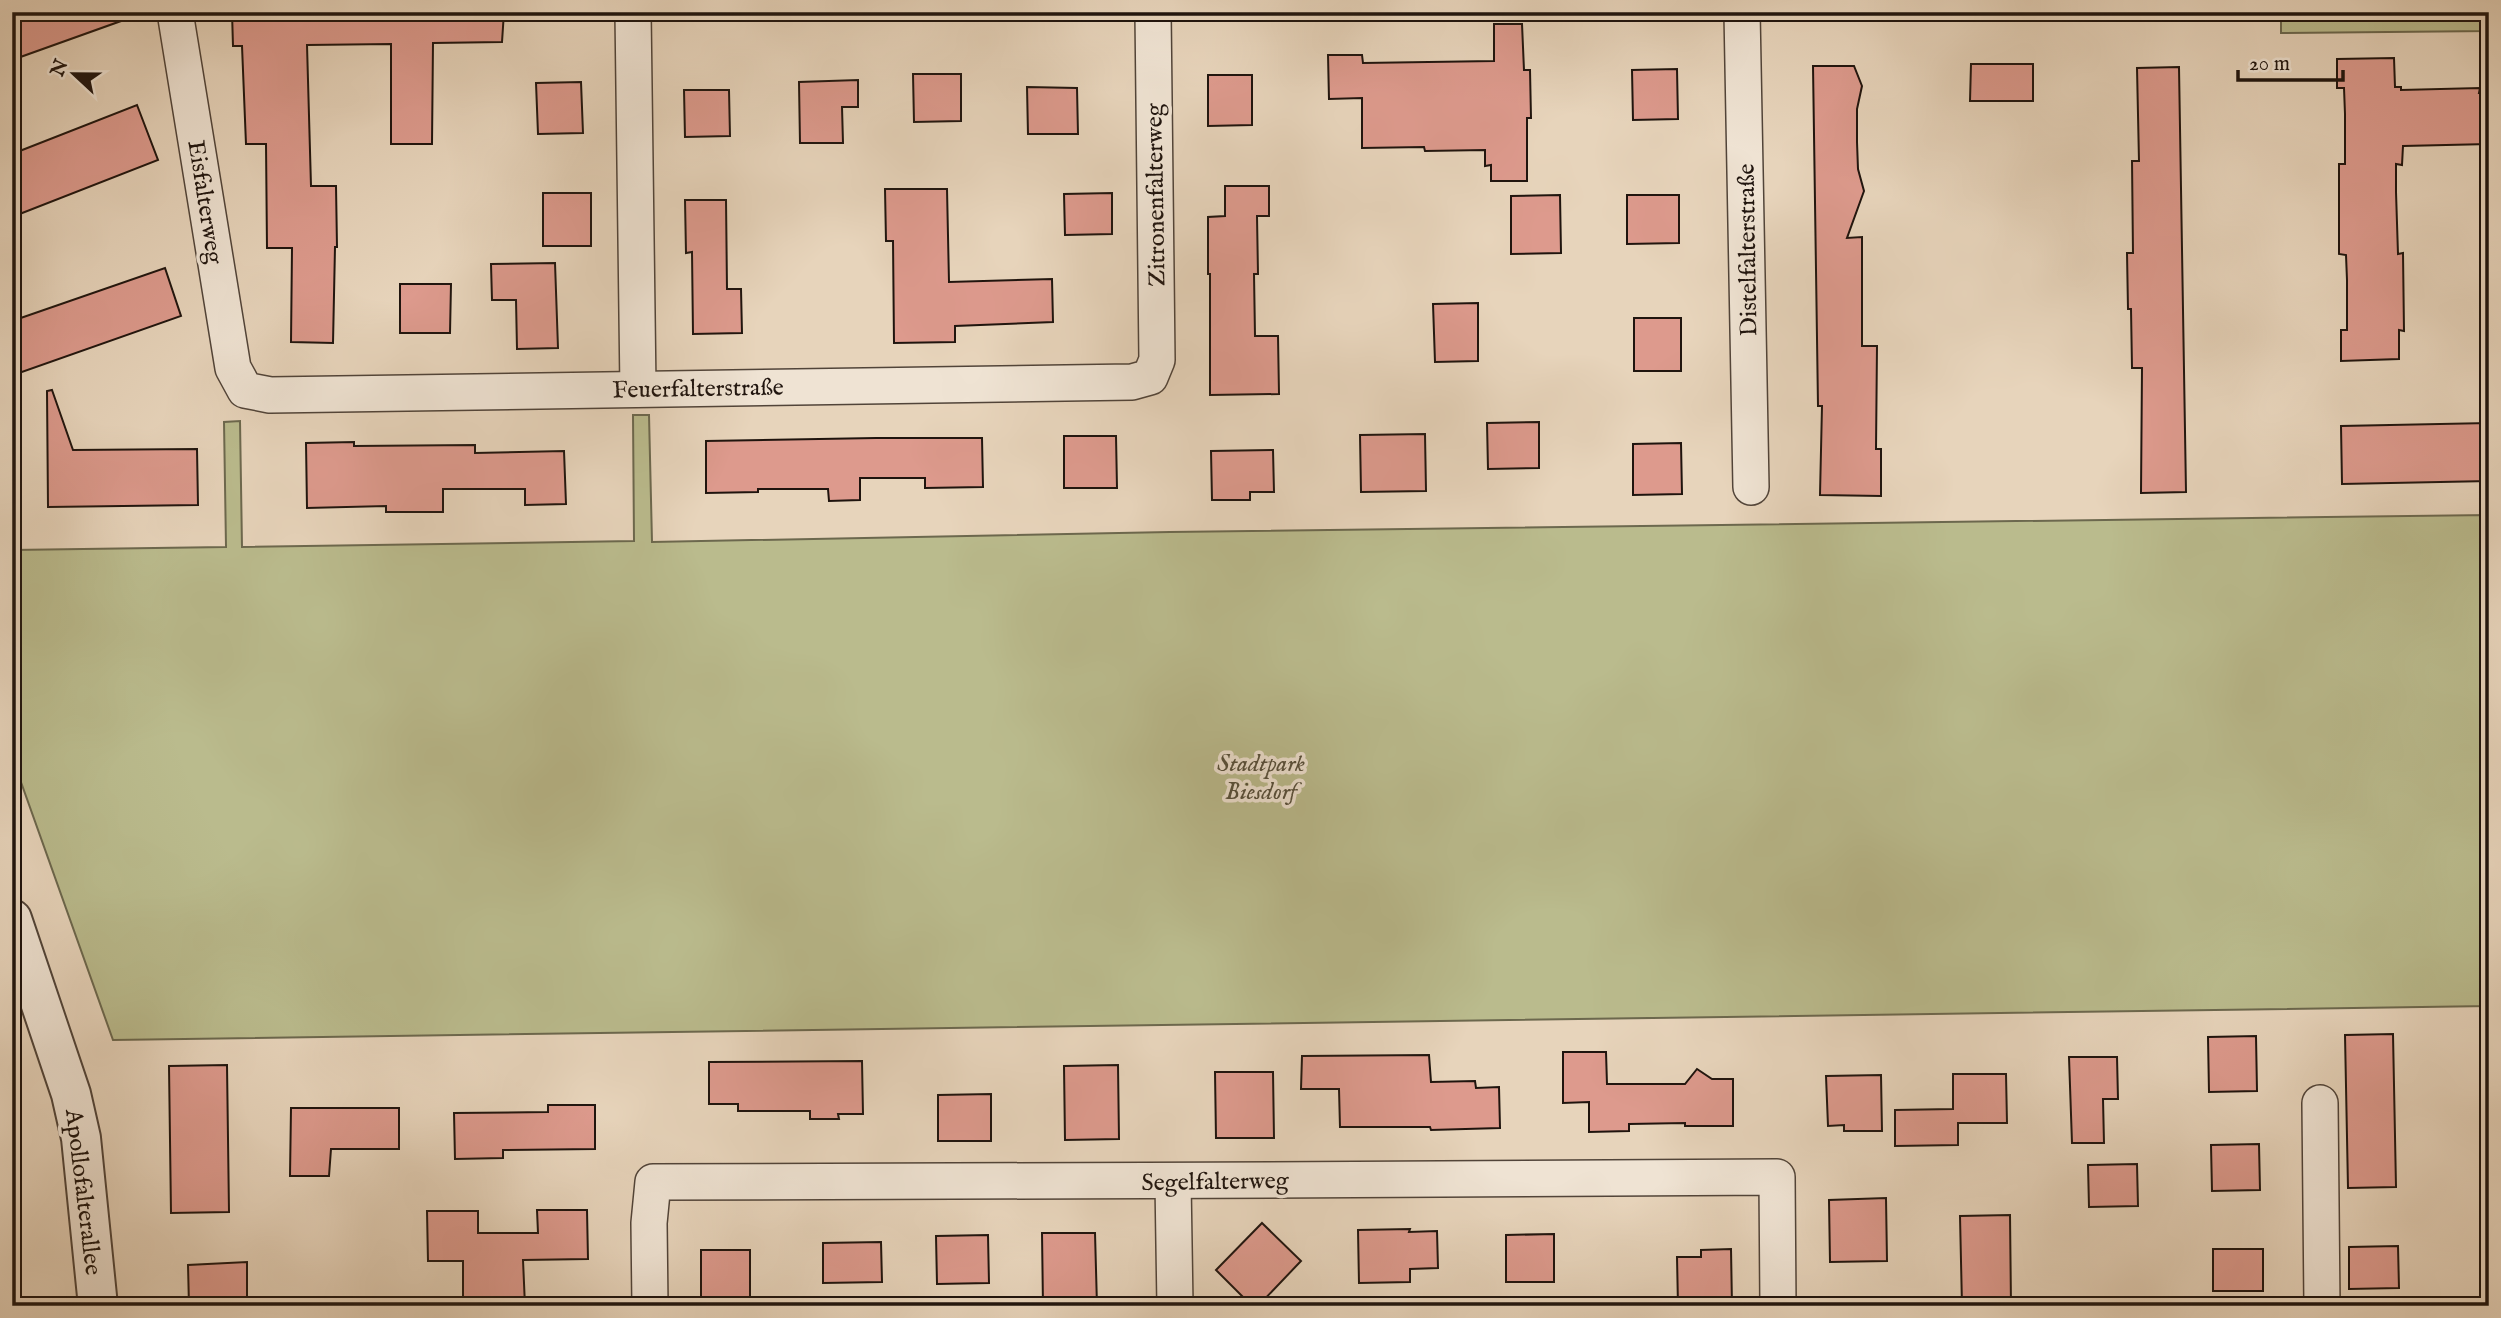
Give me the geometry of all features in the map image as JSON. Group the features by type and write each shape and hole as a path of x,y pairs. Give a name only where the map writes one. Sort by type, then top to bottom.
{"street":[{"name":"Eisfalterweg","path":"175,12 233,368 244,390"},
{"path":"633,12 638,389"},
{"name":"Zitronenfalterweg","path":"1150,377 1157,360 1153,12"},
{"name":"Distelfalterstraße","path":"1742,12 1751,487"},
{"name":"Feuerfalterstraße","path":"244,390 270,395 1132,382 1150,377"},
{"name":"Apollofalterallee","path":"12,919 74,1105 81,1138 98,1306"},
{"path":"2320,1103 2322,1306"},
{"name":"Segelfalterweg","path":"650,1306 649,1223 653,1182 1173,1182 1777,1177 1778,1306"},
{"path":"1173,1182 1175,1306"}],"green space":[{"path":"2281,12 2489,12 2489,31 2281,33"},
{"name":"Stadtpark Biesdorf","path":"633,415 649,415 652,542 1170,532 2489,515 2489,1006 113,1040 12,757 12,550 226,547 224,422 240,421 242,547 634,541"}],"building":[{"path":"12,12 134,12 135,16 12,60"},
{"path":"232,12 504,12 502,42 433,43 432,144 391,144 391,44 307,45 311,186 336,186 337,247 333,343 291,342 292,248 267,248 266,144 246,144 242,46 233,46"},
{"path":"1494,24 1522,24 1524,70 1530,70 1531,118 1527,118 1527,181 1491,181 1491,165 1485,166 1485,150 1362,148 1362,98 1329,99 1328,55 1362,55 1363,63 1494,61"},
{"path":"2394,58 2395,87 2401,87 2401,90 2480,88 2479,93 2489,93 2489,144 2403,146 2402,165 2396,164 2398,254 2403,253 2404,331 2399,330 2399,359 2341,361 2341,330 2347,330 2346,255 2339,254 2339,164 2345,164 2345,114 2344,88 2337,88 2337,59"},
{"path":"1971,64 2033,64 2033,101 1970,101"},
{"path":"1813,66 1854,66 1862,86 1857,109 1857,142 1858,169 1864,191 1847,238 1862,237 1862,346 1877,346 1876,449 1881,449 1881,496 1820,495 1822,406 1818,406"},
{"path":"2179,67 2186,492 2141,493 2142,368 2132,368 2127,253 2133,253 2132,161 2139,161 2137,68"},
{"path":"1677,69 1678,119 1633,120 1632,70"},
{"path":"913,74 961,74 961,121 914,122"},
{"path":"1208,75 1252,75 1252,125 1208,126"},
{"path":"858,80 858,107 842,107 843,143 800,143 799,82"},
{"path":"581,82 583,133 538,134 536,83"},
{"path":"1027,87 1077,88 1078,134 1028,134"},
{"path":"684,90 729,90 730,136 685,137"},
{"path":"137,105 158,160 12,217 12,154"},
{"path":"1225,186 1269,186 1269,216 1257,216 1255,336 1278,336 1279,394 1210,395 1208,217 1225,216"},
{"path":"885,189 947,189 949,282 1052,279 1053,322 955,326 955,342 894,343 893,241 886,241"},
{"path":"543,193 591,193 591,246 543,246"},
{"path":"1112,193 1112,234 1065,235 1064,194"},
{"path":"1560,195 1561,253 1511,254 1511,196"},
{"path":"1627,195 1679,195 1679,243 1627,244"},
{"path":"685,200 726,200 727,289 741,289 742,333 693,334 692,252 686,253"},
{"path":"555,263 558,348 517,349 516,300 492,300 491,264"},
{"path":"165,268 181,316 19,373 12,355 12,321"},
{"path":"400,284 451,284 450,333 400,333"},
{"path":"1478,303 1478,361 1435,362 1433,304"},
{"path":"1634,318 1681,318 1681,371 1634,371"},
{"path":"52,390 73,450 197,449 198,505 48,507 47,391"},
{"path":"1539,422 1539,468 1488,469 1487,423"},
{"path":"2489,423 2489,481 2342,484 2341,426"},
{"path":"1425,434 1426,491 1361,492 1360,435"},
{"path":"1064,436 1116,436 1117,488 1064,488"},
{"path":"982,438 983,487 925,488 925,478 860,478 860,500 829,501 828,489 758,489 758,492 706,493 706,441"},
{"path":"354,442 354,446 475,445 475,453 564,451 566,504 525,505 525,489 443,489 443,512 386,512 386,506 307,508 306,443"},
{"path":"1681,443 1682,494 1633,495 1633,444"},
{"path":"1273,450 1274,492 1250,492 1250,500 1212,500 1211,451"},
{"path":"2393,1034 2396,1187 2348,1188 2345,1035"},
{"path":"2256,1036 2257,1091 2209,1092 2208,1037"},
{"path":"1563,1052 1606,1052 1607,1084 1685,1084 1697,1069 1712,1079 1733,1079 1733,1126 1629,1124 1629,1131 1589,1132 1589,1102 1563,1103"},
{"path":"1429,1055 1431,1082 1475,1081 1476,1088 1499,1087 1500,1128 1431,1130 1430,1127 1340,1127 1339,1089 1301,1089 1302,1056"},
{"path":"2069,1057 2117,1057 2118,1099 2103,1099 2104,1143 2072,1143"},
{"path":"862,1061 863,1114 838,1114 839,1119 810,1119 810,1111 738,1111 738,1104 709,1104 709,1062"},
{"path":"227,1065 229,1212 171,1213 169,1066"},
{"path":"1118,1065 1119,1139 1065,1140 1064,1066"},
{"path":"1215,1072 1273,1072 1274,1138 1216,1138"},
{"path":"1953,1074 2006,1074 2007,1123 1958,1123 1958,1145 1895,1146 1895,1110 1953,1109"},
{"path":"1881,1075 1882,1131 1844,1131 1844,1125 1828,1126 1826,1076"},
{"path":"991,1094 991,1141 938,1141 938,1095"},
{"path":"548,1105 595,1105 595,1149 503,1150 503,1158 455,1159 454,1113 548,1112"},
{"path":"291,1108 399,1108 399,1149 331,1149 329,1176 290,1176"},
{"path":"2259,1144 2260,1190 2212,1191 2211,1145"},
{"path":"2137,1164 2138,1206 2089,1207 2088,1165"},
{"path":"1886,1198 1887,1261 1830,1262 1829,1200"},
{"path":"537,1210 587,1210 588,1259 523,1260 525,1306 463,1306 463,1261 428,1261 427,1211 478,1211 478,1233 538,1233"},
{"path":"2010,1215 2011,1306 1962,1306 1960,1216"},
{"path":"1262,1223 1301,1261 1258,1306 1252,1306 1216,1270"},
{"path":"1410,1229 1409,1232 1437,1231 1438,1268 1410,1269 1410,1282 1359,1283 1358,1230"},
{"path":"1042,1233 1095,1233 1097,1306 1043,1306"},
{"path":"1554,1234 1554,1282 1506,1282 1506,1235"},
{"path":"988,1235 989,1283 937,1284 936,1236"},
{"path":"881,1242 882,1282 823,1283 823,1243"},
{"path":"2398,1246 2399,1288 2349,1289 2349,1247"},
{"path":"1731,1249 1732,1306 1678,1306 1677,1257 1701,1257 1701,1250"},
{"path":"2213,1249 2263,1249 2263,1291 2213,1291"},
{"path":"701,1250 750,1250 750,1299 701,1299"},
{"path":"247,1262 247,1306 189,1306 188,1265"}]}
